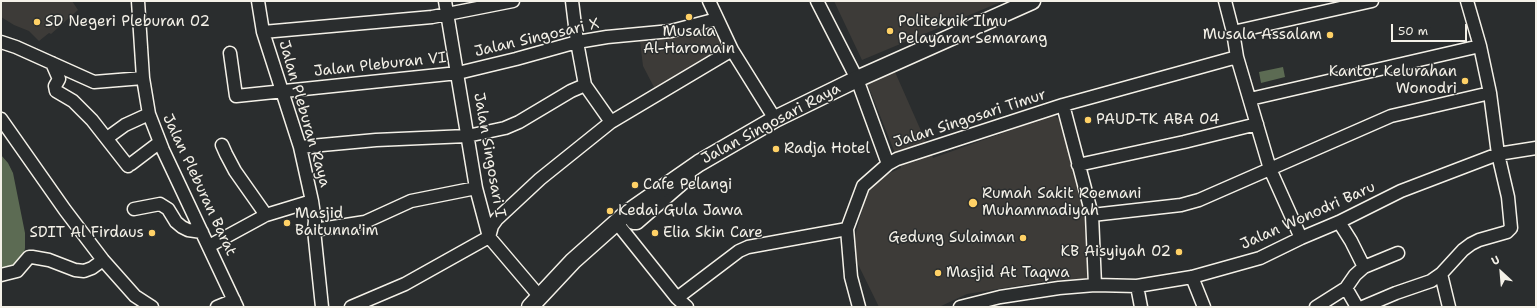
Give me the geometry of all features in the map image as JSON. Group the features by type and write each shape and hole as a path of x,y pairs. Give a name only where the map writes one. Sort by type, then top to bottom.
{"main road":[{"path":"855,79 1032,1"},
{"name":"Jalan Singosari Raya","path":"535,302 573,261 622,218 699,163 775,119 855,79"}],"street":[{"name":"Jalan Pleburan Barat","path":"138,1 143,78 149,114 160,142 236,304"},
{"name":"Jalan Pleburan Raya","path":"258,1 263,32 300,147 312,201 322,307"},
{"name":"Jalan Singosari I","path":"446,1 476,188 489,237 535,302"},
{"path":"263,32 448,14 513,1"},
{"path":"572,1 577,42 586,85 611,122"},
{"path":"709,1 732,50 775,119"},
{"name":"Jalan Singosari Raya","path":"817,1 855,79"},
{"path":"1225,1 1233,32 1237,56 1270,169 1301,238"},
{"path":"1233,32 1372,1"},
{"path":"1363,307 1396,293 1431,281 1441,274 1471,244 1506,232 1511,228 1508,197 1498,154 1490,93 1480,46 1467,1"},
{"name":"Jalan Singosari X","path":"458,73 577,42 607,37 671,31 717,19"},
{"path":"1,42 52,62 94,82 143,78"},
{"path":"1250,99 1480,46"},
{"path":"351,307 405,284 489,237 492,226 497,219 540,179 611,122 732,50"},
{"name":"Jalan Pleburan VI","path":"230,53 236,96 458,73"},
{"name":"Jalan Singosari Timur","path":"847,229 863,186 888,164 897,159 1062,105 1237,56"},
{"path":"52,62 59,79 55,86 56,90 73,101 92,120 129,165 160,142"},
{"path":"855,79 888,164"},
{"path":"622,218 633,223 637,223 697,170 757,136 855,85 855,79"},
{"path":"300,147 376,140 468,136 505,128 520,122 571,91 586,85"},
{"path":"1092,215 1181,205 1199,200 1391,116 1490,93"},
{"path":"1062,105 1092,215 1095,285"},
{"path":"107,138 125,125 149,114"},
{"path":"1,119 65,210 103,260 135,296 152,307"},
{"path":"1078,165 1184,142 1256,124"},
{"path":"222,145 236,171 266,215"},
{"name":"Jalan Wonodri Baru","path":"960,307 1000,297 1044,290 1095,285 1137,286 1192,277 1260,258 1339,222 1401,191 1498,154 1536,148"},
{"path":"314,230 365,222 411,201 476,188"},
{"path":"209,246 266,215 312,201"},
{"path":"134,209 160,204 168,209 176,222 182,227 188,230 202,232"},
{"path":"622,218 677,298 687,307"},
{"path":"1339,222 1352,241 1364,267"},
{"path":"677,298 734,254 748,247 847,229 851,277 859,307"},
{"path":"1316,307 1346,288 1355,275 1364,267 1398,254"},
{"path":"1,275 17,271 29,258 32,257 48,260 75,270 84,271 92,268 103,260"},
{"path":"1441,274 1449,307"},
{"path":"1192,277 1204,307"},
{"path":"1137,286 1140,307"},
{"path":"1346,288 1357,307"},
{"path":"217,307 236,304"}],"shaded area":[{"name":"SD Negeri Pleburan 02","path":"1,1 72,1 78,10 51,34 49,33 39,41 29,31 14,25 1,17"},
{"name":"Politeknik Ilmu Pelayaran Semarang","path":"834,1 1003,1 862,60"},
{"path":"714,21 728,50 656,91 643,66 640,41"},
{"name":"Rumah Sakit Roemani Muhammadiyah","path":"895,72 933,158 1053,115 1062,121 1077,175 1085,220 1088,279 1054,280 967,294 939,307 879,307 851,250 869,186 885,175 901,168 867,83"}],"green space":[{"path":"1283,67 1285,77 1261,83 1259,72"},
{"path":"1,155 8,163 13,173 25,233 23,260 13,269 1,269"}],"place":[{"name":"Musala Al-Haromain","path":"689,17"},
{"name":"SD Negeri Pleburan 02","path":"37,22"},
{"name":"Politeknik Ilmu Pelayaran Semarang","path":"890,31"},
{"name":"Musala Assalam","path":"1330,35"},
{"name":"Kantor Kelurahan Wonodri","path":"1465,81"},
{"name":"PAUD-TK ABA 04","path":"1088,120"},
{"name":"Radja Hotel","path":"776,149"},
{"name":"Cafe Pelangi","path":"635,185"},
{"name":"Rumah Sakit Roemani Muhammadiyah","path":"973,203"},
{"name":"Kedai Gula Jawa","path":"610,211"},
{"name":"Masjid Baitunna'im","path":"287,223"},
{"name":"SDIT Al Firdaus","path":"152,233"},
{"name":"Elia Skin Care","path":"655,233"},
{"name":"Gedung Sulaiman","path":"1023,238"},
{"name":"KB Aisyiyah 02","path":"1179,252"},
{"name":"Masjid At Taqwa","path":"938,273"}]}
